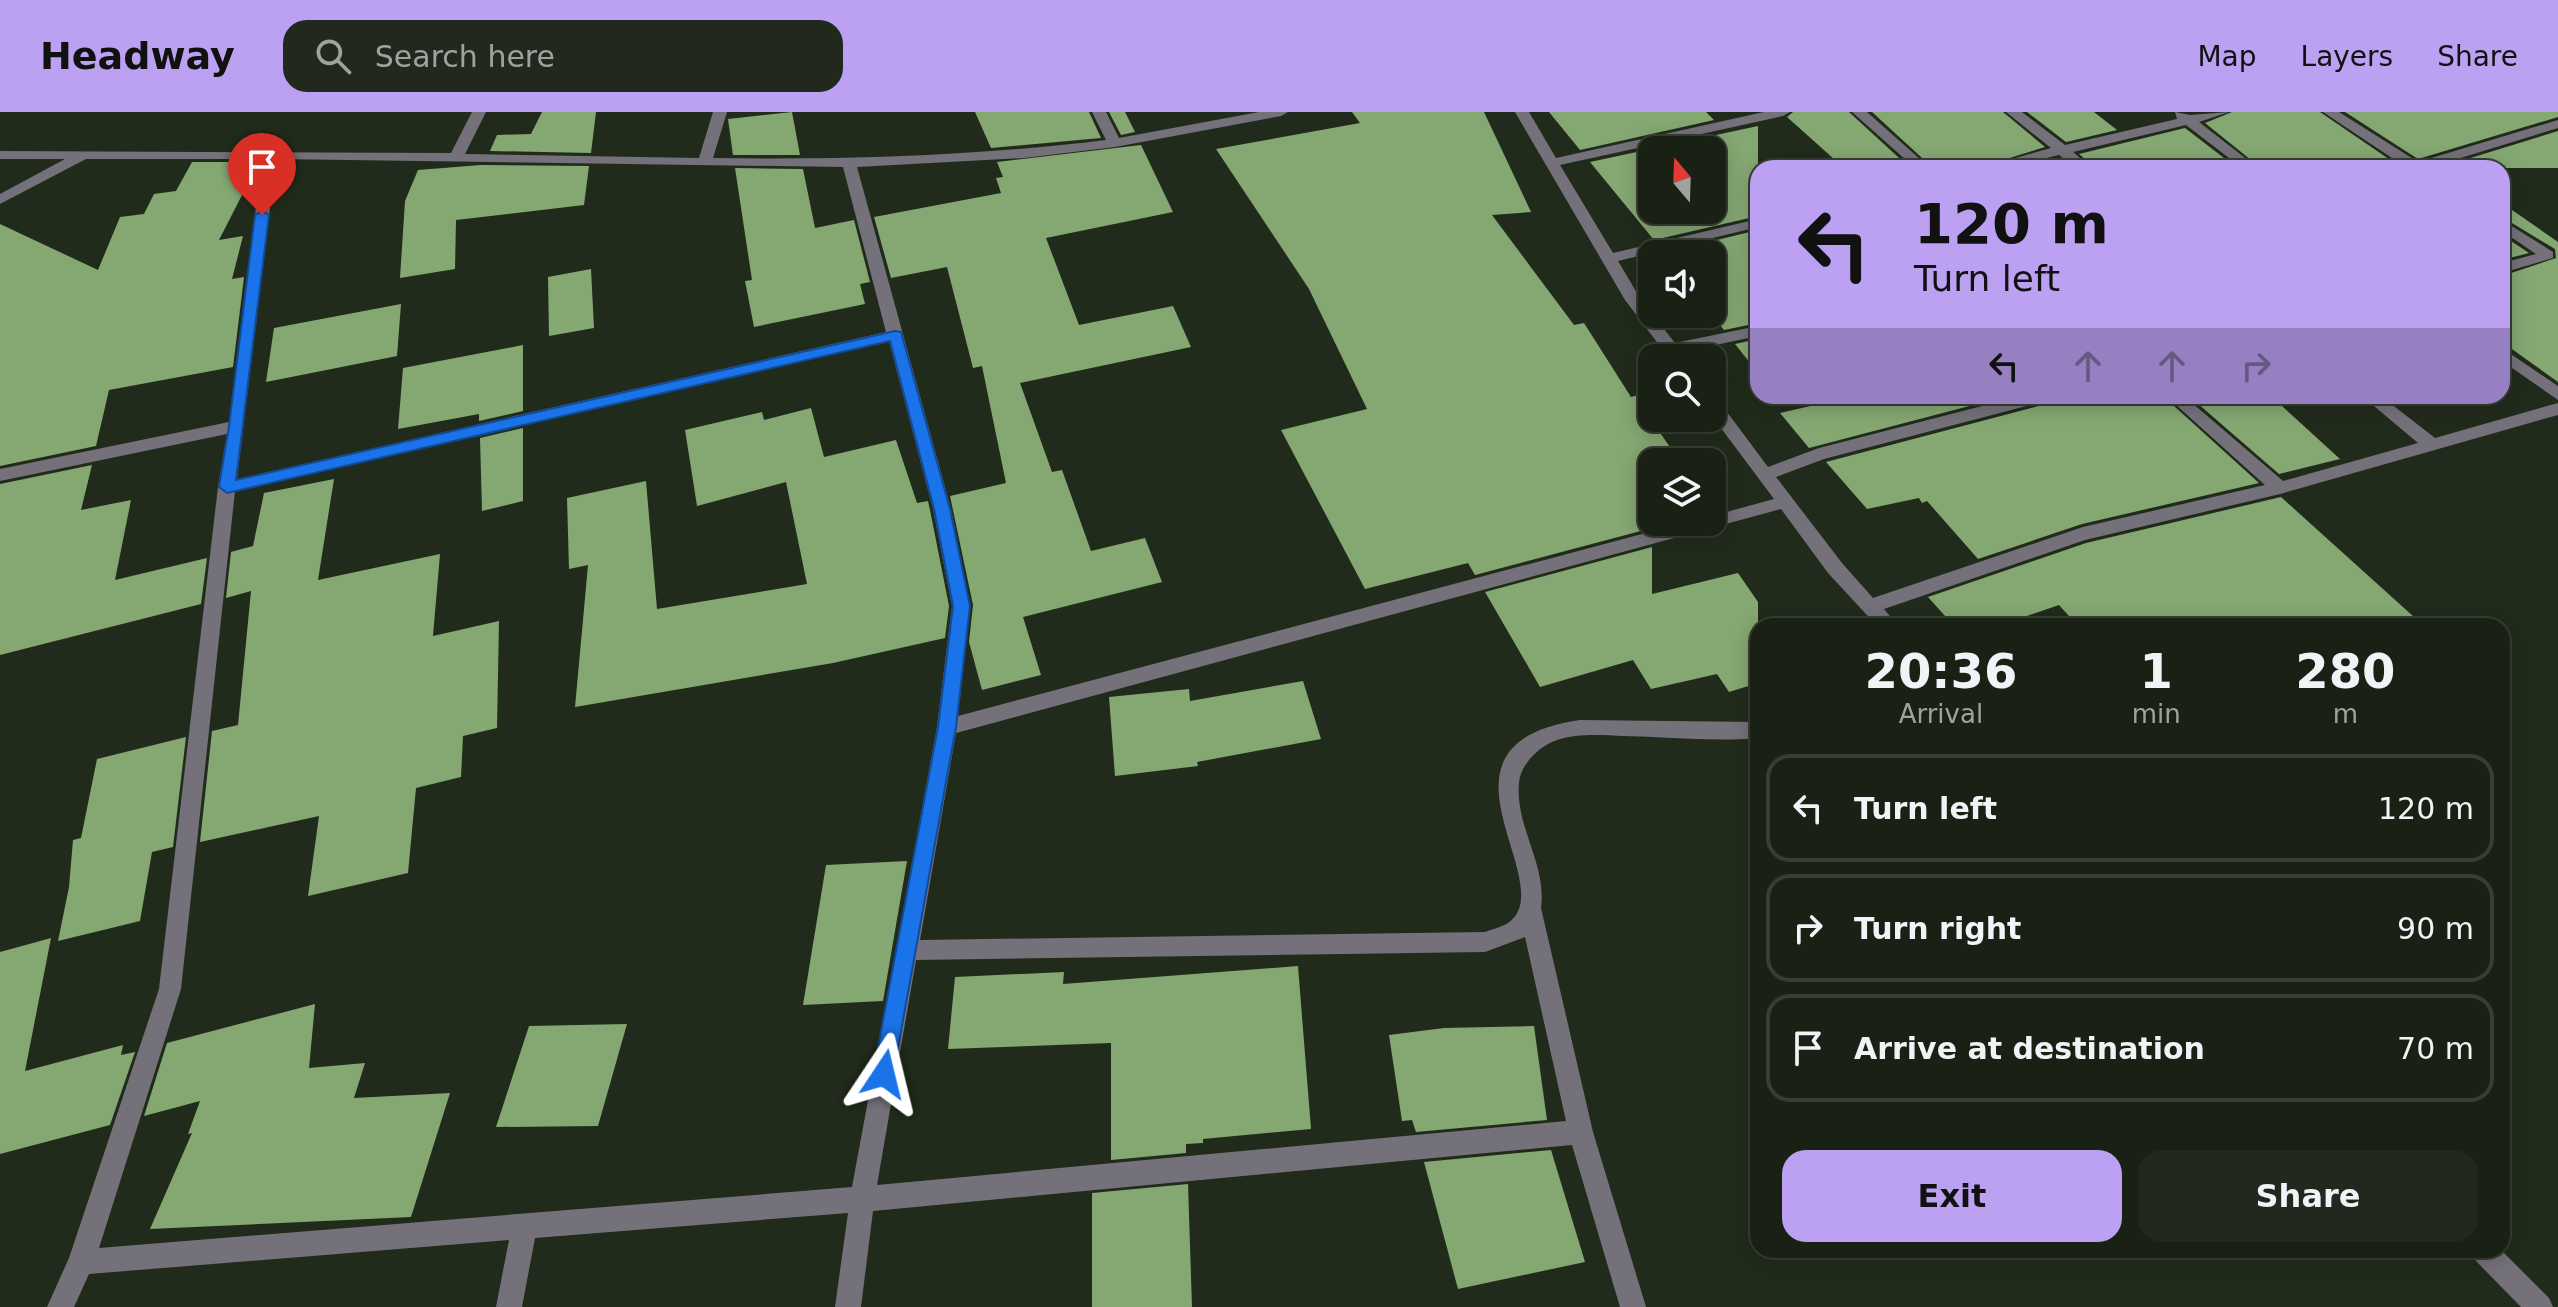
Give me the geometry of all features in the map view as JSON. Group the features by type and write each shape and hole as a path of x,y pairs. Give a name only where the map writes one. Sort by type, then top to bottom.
{"street":[{"path":"456,157 479,112"},
{"path":"705,162 720,112"},
{"path":"1099,112 1115,143"},
{"path":"0,155 269,155 849,163 1024,154 1115,143 1281,112"},
{"path":"1522,112 1633,300 1668,344"},
{"path":"1551,163 1783,112"},
{"path":"1859,112 1914,160"},
{"path":"2013,112 2074,160"},
{"path":"2020,160 2182,116 2222,112"},
{"path":"2330,112 2404,160"},
{"path":"2182,116 2240,160"},
{"path":"2442,160 2558,124"},
{"path":"0,200 86,154"},
{"path":"60,1307 81,1262 170,989 227,487 269,155"},
{"path":"848,1307 862,1199 947,727 961,606 942,509 849,163"},
{"path":"1608,259 1750,225"},
{"path":"2510,229 2553,258"},
{"path":"2510,266 2553,258"},
{"path":"1709,344 1750,333"},
{"path":"227,487 895,335"},
{"path":"2510,359 2558,394"},
{"path":"1764,475 1819,454 2012,404"},
{"path":"2183,404 2280,488"},
{"path":"2380,404 2431,444"},
{"path":"1870,606 2083,534 2280,488 2558,409"},
{"path":"1726,423 1835,568 1881,618"},
{"path":"0,475 237,426"},
{"path":"1726,518 1785,502"},
{"path":"947,727 1660,536"},
{"path":"1633,1307 1581,1132 1530,908 1529,876 1507,795 1514,764 1543,736 1599,725 1682,732 1750,730"},
{"path":"907,950 1485,942 1517,930 1530,908"},
{"path":"81,1262 862,1199 1581,1132"},
{"path":"509,1307 524,1226"},
{"path":"2491,1258 2540,1307"}],"building":[{"path":"542,112 596,112 591,153 490,151 497,135 531,134"},
{"path":"792,112 800,155 733,155 728,119"},
{"path":"975,112 1089,112 1101,138 991,148"},
{"path":"1109,112 1125,112 1135,132 1121,135"},
{"path":"1352,112 1484,112 1531,212 1492,215 1574,325 1584,323 1631,397 1638,395 1638,432 1668,432 1661,434 1670,448 1638,448 1638,532 1475,575 1468,563 1365,589 1281,430 1367,409 1309,289 1216,149 1360,123"},
{"path":"1549,112 1706,112 1714,120 1638,136 1580,150"},
{"path":"1793,112 1849,112 1901,160 1835,160 1787,117"},
{"path":"1872,112 2003,112 2045,147 2003,160 1924,160"},
{"path":"2027,112 2094,112 2117,130 2066,142"},
{"path":"2232,112 2320,112 2390,160 2251,160 2205,123"},
{"path":"2345,112 2558,112 2558,117 2418,159"},
{"path":"1758,126 1758,160 1750,160 1750,218 1726,223 1726,136 1711,136"},
{"path":"2185,128 2227,160 2086,160 2079,154"},
{"path":"2558,131 2558,168 2510,168 2510,160 2464,160"},
{"path":"1141,145 1173,212 1046,238 1079,325 1173,306 1191,347 1020,383 1052,472 1062,470 1091,551 1145,538 1162,582 1023,617 1041,675 982,690 969,642 973,605 950,496 1006,483 982,366 973,368 947,267 891,278 874,217 1001,193 996,178 1003,177 997,162"},
{"path":"1638,152 1638,220 1590,162"},
{"path":"192,162 259,162 219,240 243,236 232,279 244,277 233,367 109,390 96,446 0,466 0,224 98,270 120,217 144,214 154,194 176,191"},
{"path":"481,165 589,166 584,205 456,220 455,269 400,278 405,201 418,170"},
{"path":"735,168 803,169 815,228 854,220 870,282 860,284 865,304 754,327 745,281 752,280"},
{"path":"2510,209 2558,242 2558,382 2510,348 2510,273 2556,258 2555,249 2510,222"},
{"path":"1641,224 1723,224 1654,240"},
{"path":"1750,232 1750,325 1724,330 1726,240 1717,240"},
{"path":"2510,240 2529,253 2510,258"},
{"path":"591,269 594,328 549,336 548,277"},
{"path":"401,304 397,356 266,382 274,328"},
{"path":"1750,341 1750,363 1735,344"},
{"path":"523,345 523,411 479,421 479,414 398,429 403,368"},
{"path":"1819,404 1977,404 1809,448 1780,413"},
{"path":"2046,404 2172,404 2259,483 2082,524 1978,559 1927,501 1922,503 1919,498 1867,509 1826,462"},
{"path":"2198,404 2280,404 2340,459 2279,474"},
{"path":"811,408 824,457 896,440 917,503 928,501 949,606 945,638 833,663 575,707 588,565 569,569 567,498 646,481 657,609 807,584 786,482 697,506 685,430 762,412 764,420"},
{"path":"523,428 523,501 482,511 480,438"},
{"path":"92,465 81,510 131,500 115,580 207,558 201,604 0,655 0,484"},
{"path":"334,479 318,580 440,554 433,636 499,621 497,728 463,736 461,777 416,788 408,873 308,896 319,816 200,842 212,731 238,725 251,591 226,598 231,552 253,546 264,493"},
{"path":"2281,497 2415,618 2071,618 2059,605 2021,618 1947,618 1928,597 2086,543"},
{"path":"1652,547 1652,594 1738,573 1758,602 1758,618 1750,618 1750,685 1729,692 1717,674 1651,689 1633,660 1540,687 1485,592"},
{"path":"1303,681 1321,739 1197,762 1198,766 1115,776 1109,697 1189,689 1190,701"},
{"path":"186,737 173,847 152,852 140,921 58,941 69,887 73,840 81,838 97,759"},
{"path":"907,861 883,1001 803,1005 826,865"},
{"path":"51,938 25,1071 123,1045 121,1055 135,1052 110,1125 0,1154 0,952"},
{"path":"1298,966 1311,1129 1203,1139 1203,1143 1186,1144 1186,1153 1111,1160 1111,1043 948,1049 955,977 1064,972 1063,984"},
{"path":"315,1004 309,1068 365,1063 354,1098 450,1093 411,1217 150,1229 192,1133 188,1134 200,1101 144,1116 167,1043"},
{"path":"627,1024 598,1126 496,1127 529,1026"},
{"path":"1534,1026 1547,1120 1416,1132 1412,1120 1402,1121 1389,1035 1444,1028"},
{"path":"1551,1150 1585,1262 1458,1289 1424,1162"},
{"path":"1188,1184 1192,1307 1092,1307 1092,1193"}],"route":[{"path":"262,215 227,487 895,335 942,509 961,606 947,727 884,1074"}]}
